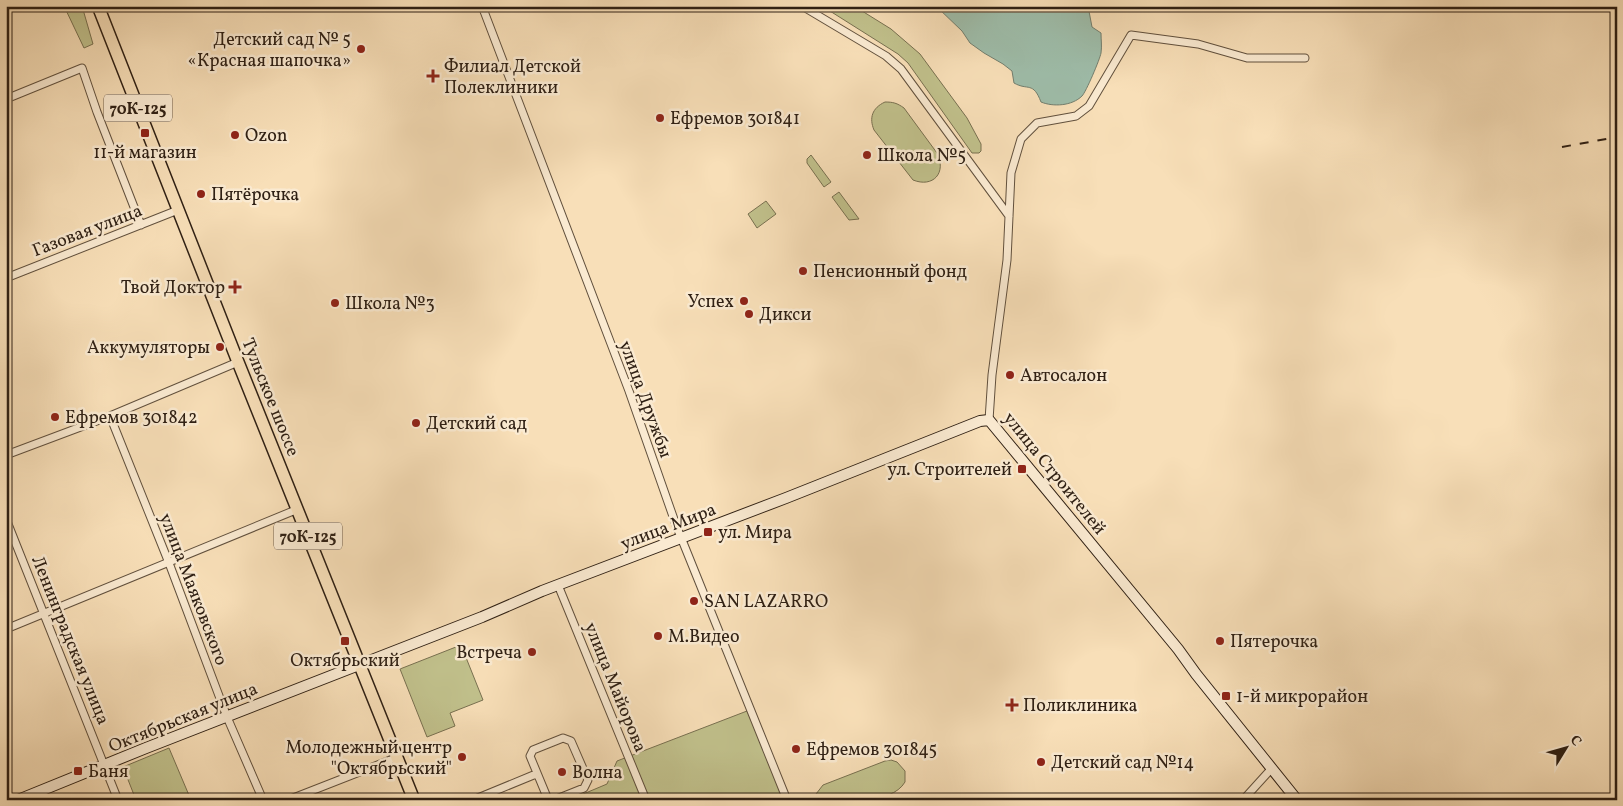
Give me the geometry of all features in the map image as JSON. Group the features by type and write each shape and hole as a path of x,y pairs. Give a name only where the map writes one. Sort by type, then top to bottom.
{"main road":[{"name":"Тульское шоссе","path":"98,6 238,362 414,800"}],"street":[{"name":"улица Дружбы","path":"482,6 629,391 682,538 787,800"},
{"path":"802,6 886,56 901,69 1009,216"},
{"name":"улица Строителей","path":"1297,800 1178,649 989,420 992,375 1007,260 1011,173 1021,139 1037,122 1076,116 1089,106 1131,35 1198,44 1247,58 1305,58"},
{"path":"6,99 82,68 141,225"},
{"name":"Газовая улица","path":"6,278 178,210"},
{"path":"6,456 110,416 238,362"},
{"name":"улица Маяковского","path":"110,416 169,563 227,716 263,800"},
{"name":"улица Мира","path":"360,664 980,421 989,420"},
{"path":"6,629 298,509"},
{"name":"Ленинградская улица","path":"6,519 118,800"},
{"name":"улица Майорова","path":"558,585 646,800"},
{"name":"Октябрьская улица","path":"18,800 360,664"},
{"path":"563,738 571,741 588,780 584,788 553,800 547,797 536,774 530,756 533,750 563,738"},
{"path":"288,800 398,757"},
{"path":"1242,800 1272,768"},
{"path":"473,800 536,774"}],"green space":[{"path":"64,6 82,6 93,44 84,48"},
{"path":"822,6 854,6 891,29 920,54 967,118 981,144 981,151 979,153 972,153 908,63 898,54"},
{"path":"885,102 895,103 904,108 937,153 940,167 936,177 932,180 920,182 913,180 874,130 872,117 874,110"},
{"path":"811,155 831,182 824,187 807,163 807,159"},
{"path":"839,192 859,219 849,220 832,197"},
{"path":"766,201 776,214 757,228 748,214"},
{"path":"461,645 483,700 450,713 455,726 427,737 400,669"},
{"path":"747,711 770,757 786,800 569,800 607,784 617,761"},
{"path":"169,748 191,800 136,800 123,767"},
{"path":"891,760 897,762 905,771 905,782 898,790 889,795 851,801 815,800 816,794 823,785"}],"shaded area":[{"path":"922,6 1088,6 1092,27 1101,33 1101,53 1093,75 1082,96 1068,104 1046,104 1041,102 1033,89 1014,83 1012,71 970,43 962,31 937,7 925,8"}],"railway":[{"path":"1562,147 1617,137"}],"place":[{"name":"Детский сад № 5 «Красная шапочка»","path":"361,49"},
{"name":"Филиал Детской Полеклиники","path":"433,76"},
{"name":"Ефремов 301841","path":"660,118"},
{"name":"11-й магазин","path":"145,133"},
{"name":"Ozon","path":"235,135"},
{"name":"Школа №5","path":"867,155"},
{"name":"Пятёрочка","path":"201,194"},
{"name":"Пенсионный фонд","path":"803,271"},
{"name":"Твой Доктор","path":"235,287"},
{"name":"Успех","path":"744,301"},
{"name":"Школа №3","path":"335,303"},
{"name":"Дикси","path":"749,314"},
{"name":"Аккумуляторы","path":"220,347"},
{"name":"Автосалон","path":"1010,375"},
{"name":"Ефремов 301842","path":"55,417"},
{"name":"Детский сад","path":"416,423"},
{"name":"ул. Строителей","path":"1022,469"},
{"name":"ул. Мира","path":"708,532"},
{"name":"SAN LAZARRO","path":"694,601"},
{"name":"М.Видео","path":"658,636"},
{"name":"Октябрьский","path":"345,641"},
{"name":"Пятерочка","path":"1220,641"},
{"name":"Встреча","path":"532,652"},
{"name":"1-й микрорайон","path":"1226,696"},
{"name":"Поликлиника","path":"1012,705"},
{"name":"Ефремов 301845","path":"796,749"},
{"name":"Молодежный центр \"Октябрьский\"","path":"462,757"},
{"name":"Детский сад №14","path":"1041,762"},
{"name":"Баня","path":"78,771"},
{"name":"Волна","path":"562,772"}]}
